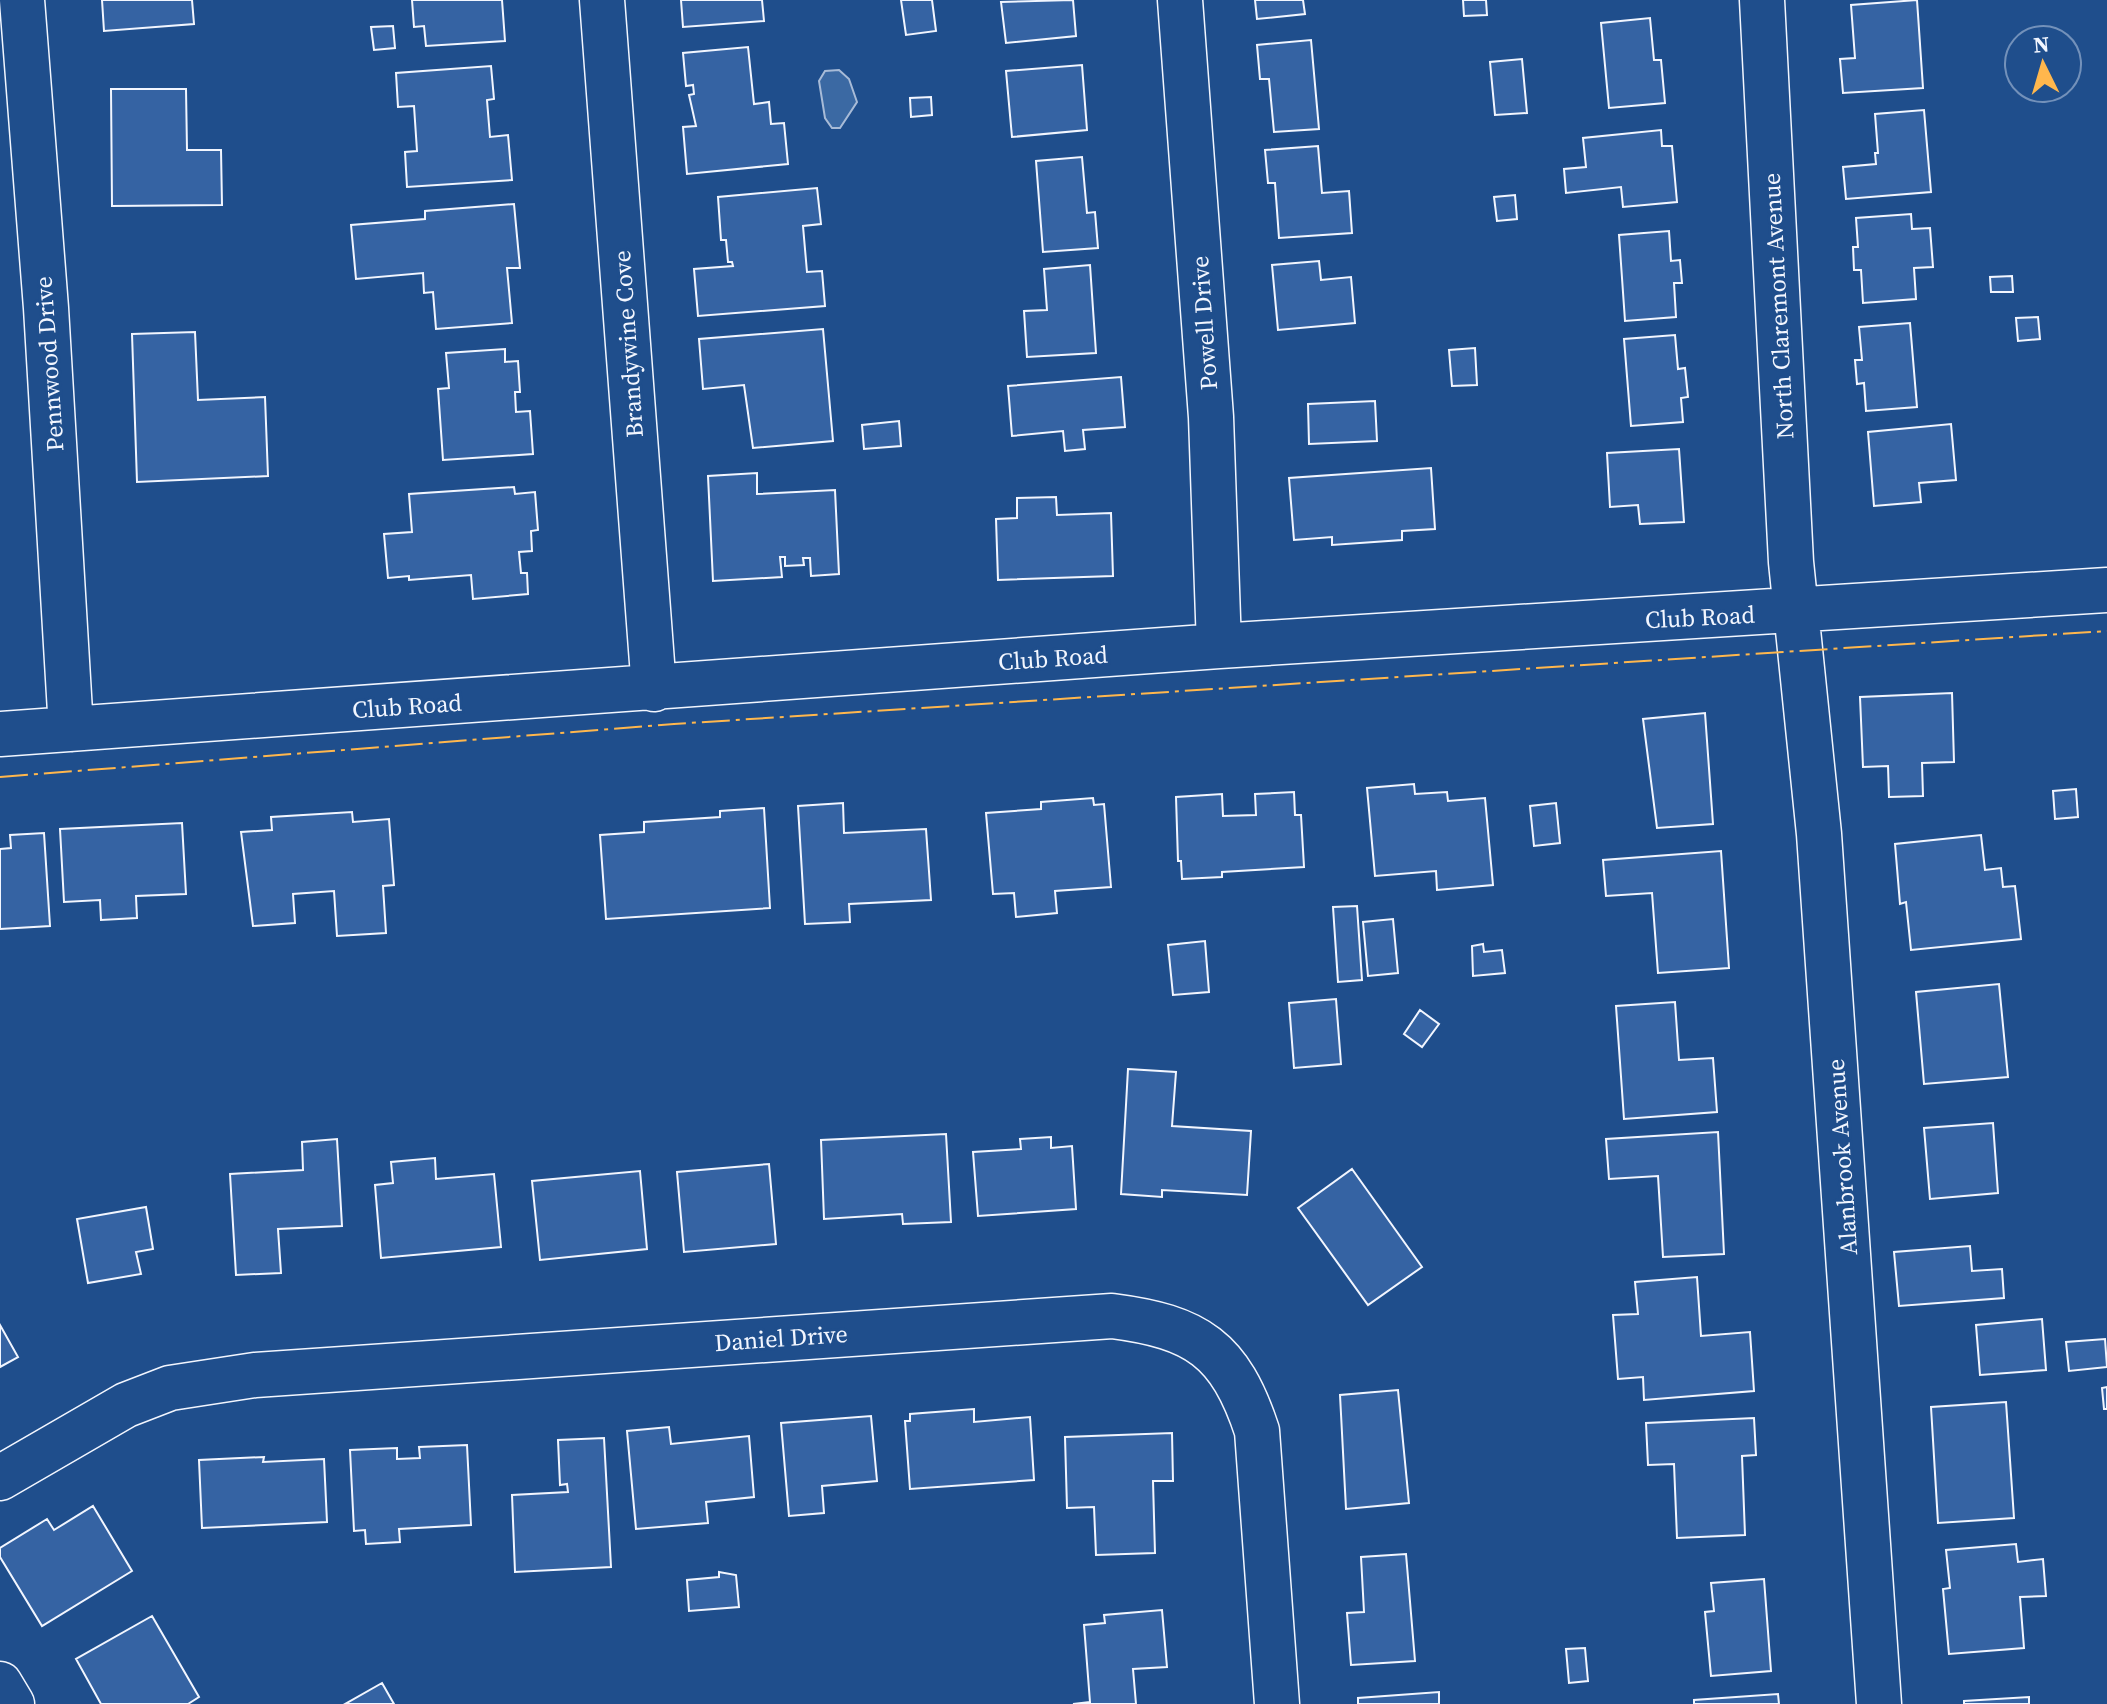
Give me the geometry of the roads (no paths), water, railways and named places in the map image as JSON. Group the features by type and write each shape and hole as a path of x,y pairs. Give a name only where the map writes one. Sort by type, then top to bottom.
{"street":[{"name":"Pennwood Drive","path":"22,0 46,308 71,729"},
{"name":"Brandywine Cove","path":"602,0 654,689"},
{"name":"Powell Drive","path":"1180,0 1211,417 1219,646"},
{"name":"North Claremont Avenue","path":"1762,0 1795,611"},
{"name":"Club Road","path":"0,734 1219,646 2107,590"},
{"name":"Alanbrook Avenue","path":"1795,611 1819,834 1879,1704"},
{"name":"Daniel Drive","path":"0,1478 126,1405 170,1388 255,1375 1112,1316 1139,1320 1178,1331 1214,1350 1245,1393 1257,1431 1277,1704"},
{"path":"0,1684 12,1704"}],"water":[{"path":"839,70 849,79 857,102 840,128 832,128 825,118 819,81 825,71"}]}
